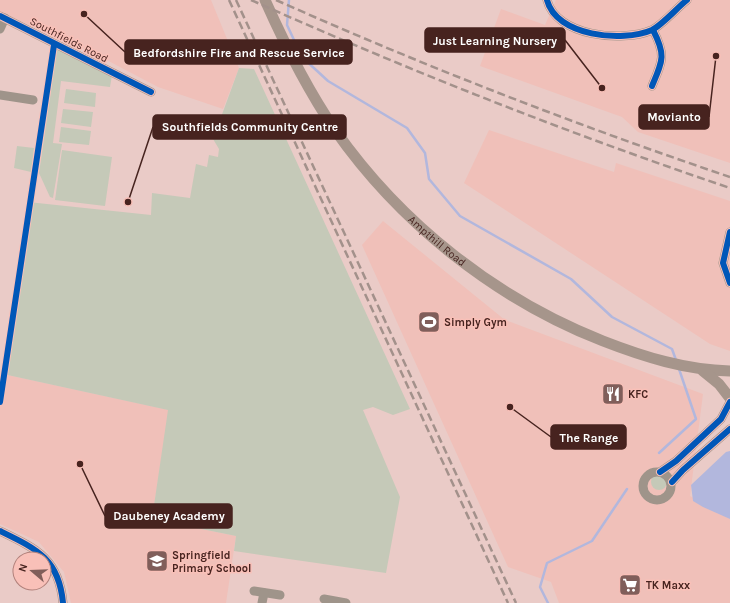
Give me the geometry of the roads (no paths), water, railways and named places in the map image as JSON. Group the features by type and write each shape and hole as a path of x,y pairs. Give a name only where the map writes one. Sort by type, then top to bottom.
{"main road":[{"name":"Ampthill Road","path":"265,0 298,68 335,130 377,183 414,221 438,242 490,282 571,328 672,364 703,371 730,372"},
{"name":"Ampthill Road","path":"703,371 719,384 730,397"}],"street":[{"path":"547,0 551,13 560,21 576,28 601,35 625,37 653,30 686,0"},
{"path":"0,29 3,17"},
{"name":"Southfields Road","path":"3,17 151,92"},
{"path":"652,86 662,56 661,46 653,30"},
{"path":"0,95 33,100"},
{"path":"730,232 723,263 730,283"},
{"path":"660,472 676,460 721,419 730,397"},
{"path":"672,482 667,475 660,472 652,472 644,481 644,490 648,496 655,500 663,499 671,490 672,482 683,470 730,429"},
{"path":"0,531 32,546 45,556 54,568 62,588 63,603"},
{"path":"254,591 280,595"},
{"path":"262,603 264,593"},
{"path":"324,599 340,603"}],"water":[{"path":"730,451 730,519 693,501 691,485 726,452"}],"waterway":[{"path":"289,0 287,25 302,57 328,81 407,128 425,153 429,179 460,216 571,279 612,317 672,349 676,360"},
{"path":"659,453 696,419 679,369"},
{"path":"548,603 540,587 547,563 592,541 627,489"}],"railway":[{"path":"229,0 508,603"},
{"path":"236,0 516,603"},
{"path":"251,0 488,100 608,145 730,188"},
{"path":"276,0 501,94 615,137 730,177"}],"place":[{"name":"Bedfordshire Fire and Rescue Service","path":"84,14"},
{"name":"Movianto","path":"716,56"},
{"name":"Just Learning Nursery","path":"602,88"},
{"name":"Southfields Community Centre","path":"128,202"},
{"name":"Simply Gym","path":"429,322"},
{"name":"KFC","path":"613,394"},
{"name":"The Range","path":"510,407"},
{"name":"Daubeney Academy","path":"80,464"},
{"name":"Springfield Primary School","path":"157,561"},
{"name":"TK Maxx","path":"630,585"}]}
